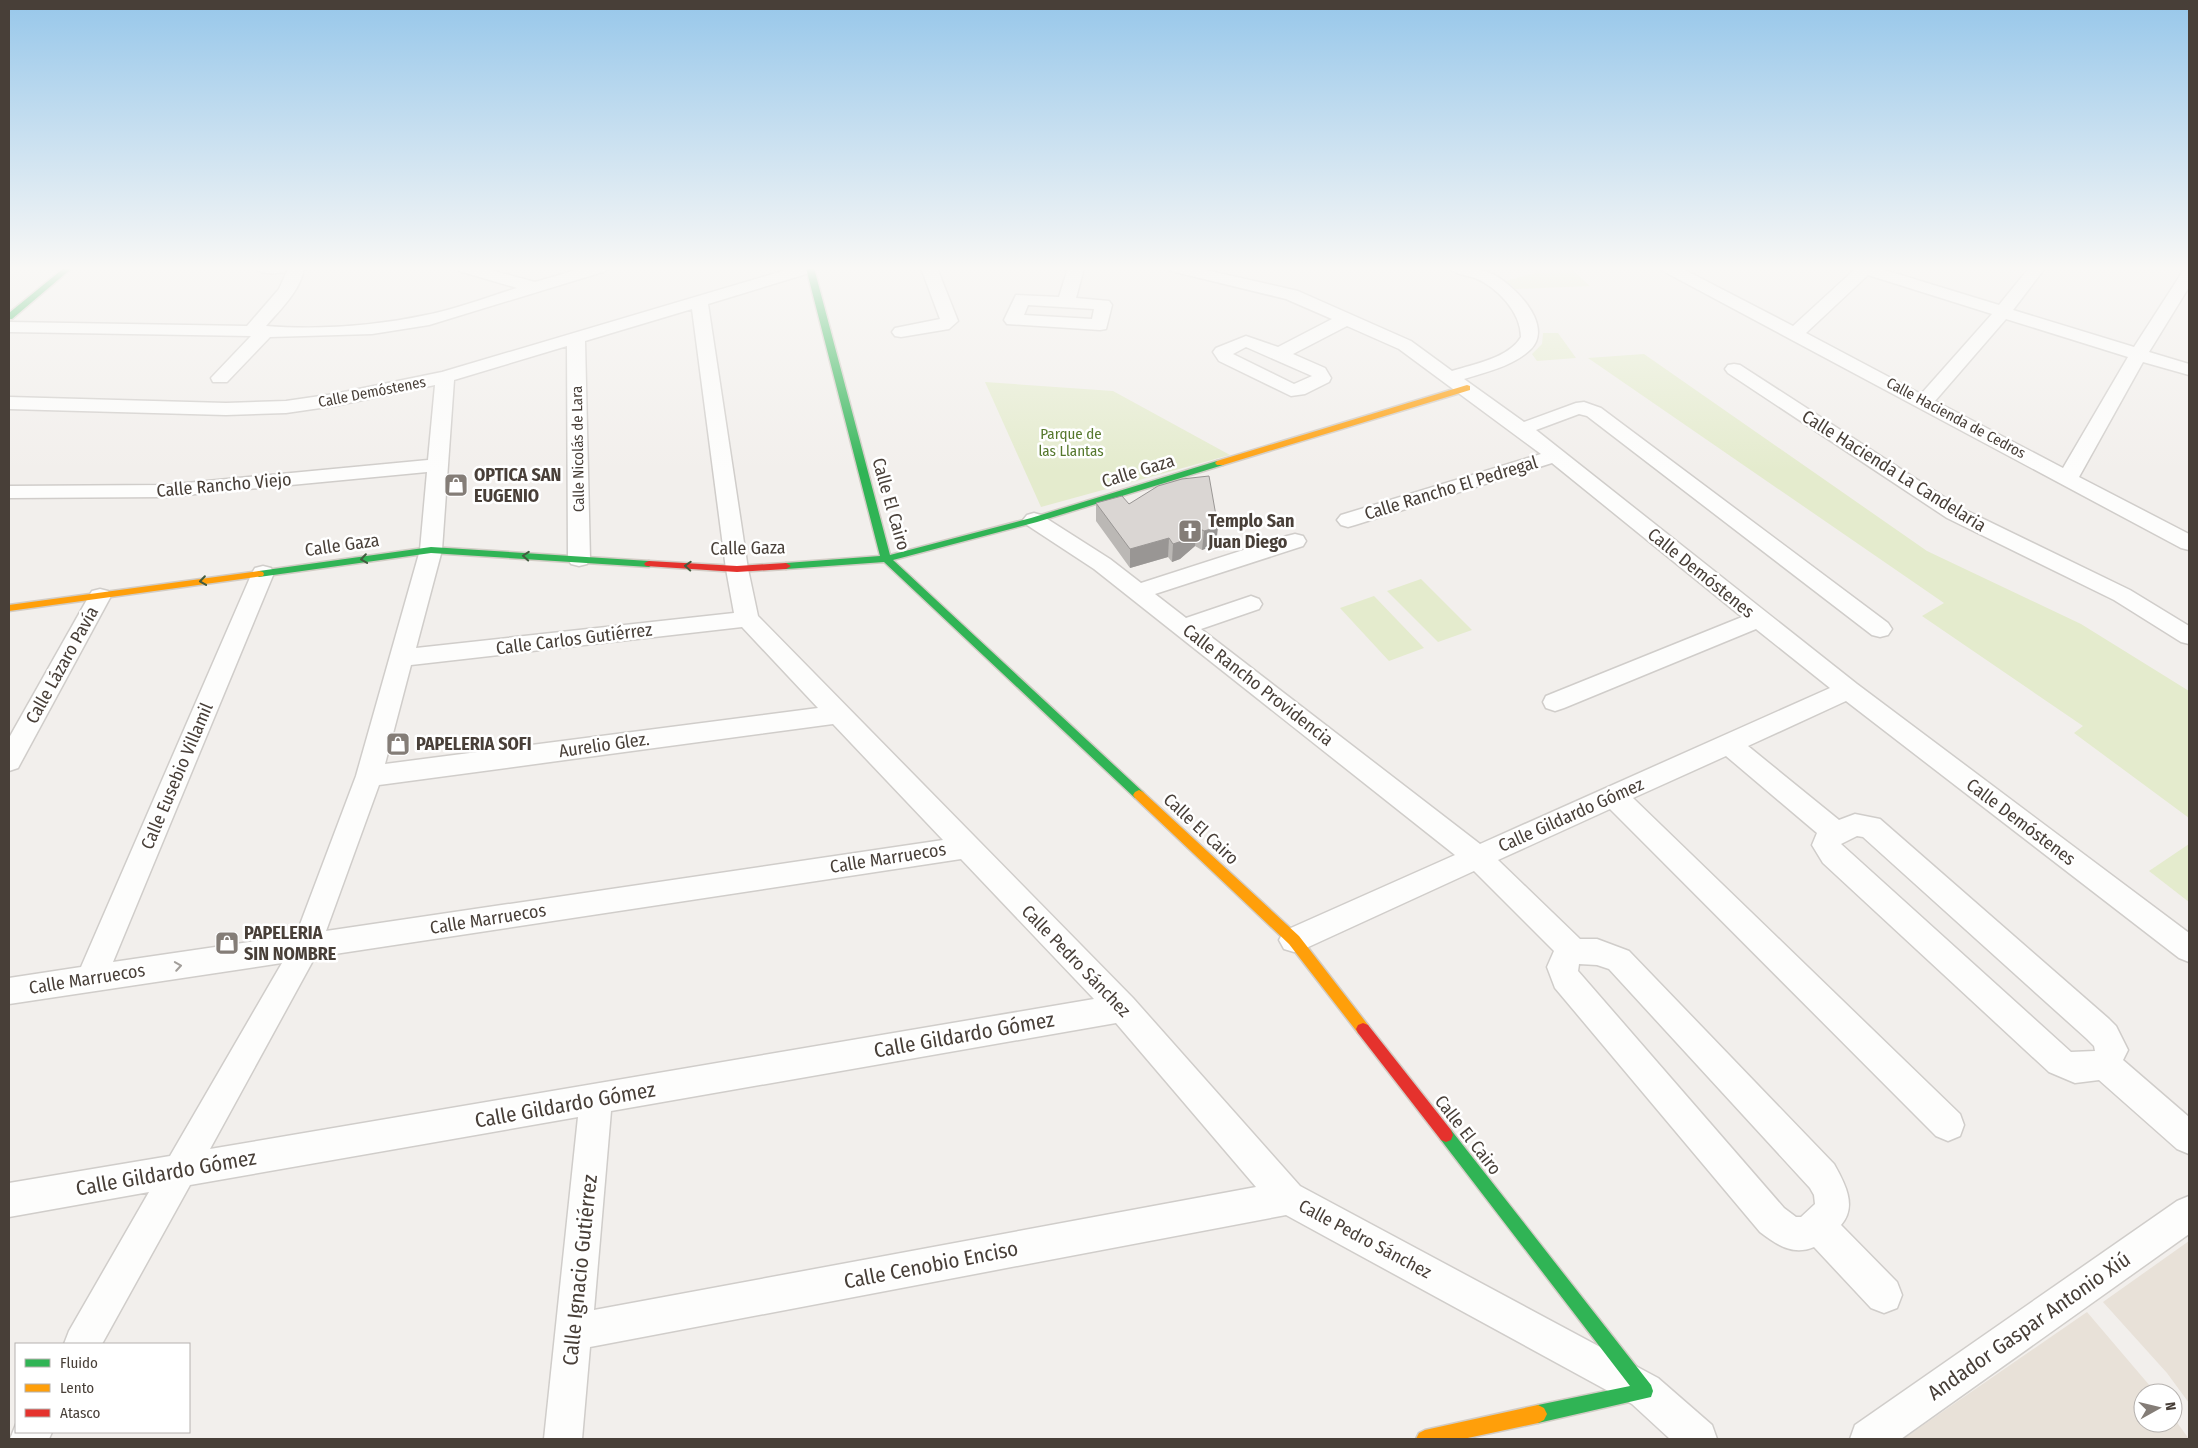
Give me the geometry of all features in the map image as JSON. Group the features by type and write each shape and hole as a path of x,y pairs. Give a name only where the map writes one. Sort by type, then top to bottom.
{"street":[{"path":"220,378 255,336"},
{"name":"Calle Demóstenes","path":"18,404 226,409 286,407 334,400 445,377 584,336"},
{"path":"704,336 737,569 748,619"},
{"name":"Calle El Cairo","path":"828,336 886,559 1294,940 1645,1391"},
{"path":"1279,354 1314,336"},
{"name":"Calle Demóstenes","path":"1385,336 1405,345 1522,428 1848,690 2189,949"},
{"path":"1459,383 1527,344 1530,336"},
{"name":"Calle Hacienda de Cedros","path":"1798,336 1925,401 2189,543"},
{"path":"1925,401 1982,336"},
{"path":"2077,336 2189,370"},
{"path":"2068,478 2150,336"},
{"name":"Calle Nicolás de Lara","path":"576,338 580,559"},
{"name":"Calle Hacienda La Candelaria","path":"1734,370 1954,513 2122,595 2189,636"},
{"path":"83,1343 306,946 369,776 431,550 445,377"},
{"name":"Calle Gaza","path":"9,608 431,550 737,569 886,559 1034,520 1459,383"},
{"path":"9,420 18,404"},
{"path":"1522,428 1576,409 1584,408 1594,412 1880,629"},
{"name":"Calle Rancho El Pedregal","path":"1348,520 1555,456"},
{"name":"Calle Rancho Viejo","path":"9,492 165,491 438,465"},
{"name":"Calle Rancho Providencia","path":"1034,520 1102,564 1477,858 1573,951"},
{"path":"1138,592 1295,541"},
{"name":"Calle Eusebio Villamil","path":"91,979 263,573"},
{"name":"Calle Lázaro Pavía","path":"9,761 100,596"},
{"path":"1183,627 1251,604"},
{"path":"1555,702 1758,618"},
{"name":"Calle Carlos Gutiérrez","path":"401,658 748,619"},
{"name":"Calle Pedro Sánchez","path":"748,619 1122,1008 1288,1198 1645,1391 1698,1439"},
{"name":"Calle Gildardo Gómez","path":"1294,940 1848,690"},
{"name":"Aurelio Glez.","path":"369,776 839,714"},
{"path":"1729,744 1836,833"},
{"path":"1614,796 1948,1125"},
{"path":"2105,1065 2112,1050 2105,1036 1875,831 1865,825 1854,825 1836,833 1826,841 1828,850 1833,855 2060,1062 2075,1068 2105,1065 2189,1138"},
{"name":"Calle Marruecos","path":"9,991 967,846"},
{"path":"1573,951 1597,952 1620,960 1822,1176 1831,1192 1832,1210 1818,1226 1808,1233 1792,1234 1772,1220 1566,979 1562,969 1564,958 1573,951"},
{"name":"Calle Gildardo Gómez","path":"9,1200 1122,1008"},
{"name":"Calle Ignacio Gutiérrez","path":"563,1439 596,1100"},
{"name":"Calle Cenobio Enciso","path":"574,1332 1288,1198"},
{"name":"Andador Gaspar Antonio Xiú","path":"1869,1439 2189,1213"},
{"path":"1818,1226 1884,1295"},
{"path":"1425,1439 1645,1391"}],"shaded area":[{"path":"2189,1241 2189,1403 2183,1395 2183,1383 2174,1383 2103,1302"},
{"path":"2087,1312 2147,1383 2133,1383 2133,1433 2183,1433 2183,1431 2189,1439 1903,1439"}],"green space":[{"path":"1543,336 1560,336 1576,358 1537,361 1532,354 1542,344"},
{"path":"1644,354 1927,551 2081,624 2189,691 2189,818 2074,733 2083,726 1922,616 1944,603 1588,358"},
{"name":"Parque de las Llantas","path":"985,382 1113,391 1230,455 1041,507"},
{"path":"1421,579 1472,630 1438,642 1387,591"},
{"path":"1374,596 1424,648 1389,661 1340,608"},
{"path":"2189,844 2189,902 2149,871"}],"building":[{"path":"1209,476 1218,527 1204,531 1197,527 1182,541 1173,544 1169,538 1130,549 1096,503 1122,496 1129,504 1158,486 1182,479"}],"traffic: fast":[{"path":"828,336 886,559 1139,795"},
{"path":"786,566 886,559 1034,520 1220,463"},
{"path":"259,574 431,550 649,564"},
{"path":"1446,1135 1645,1391 1538,1414"}],"traffic: slow":[{"path":"1220,463 1467,388"},
{"path":"9,608 259,574"},
{"path":"1139,795 1294,940 1363,1029"},
{"path":"1425,1439 1538,1414"}],"traffic: jam":[{"path":"649,564 737,569 786,566"},
{"path":"1363,1029 1446,1135"}],"place":[{"name":"OPTICA SAN EUGENIO","path":"456,485"},
{"name":"Templo San Juan Diego","path":"1190,531"},
{"name":"PAPELERIA SOFI","path":"398,744"},
{"name":"PAPELERIA SIN NOMBRE","path":"227,943"}]}
